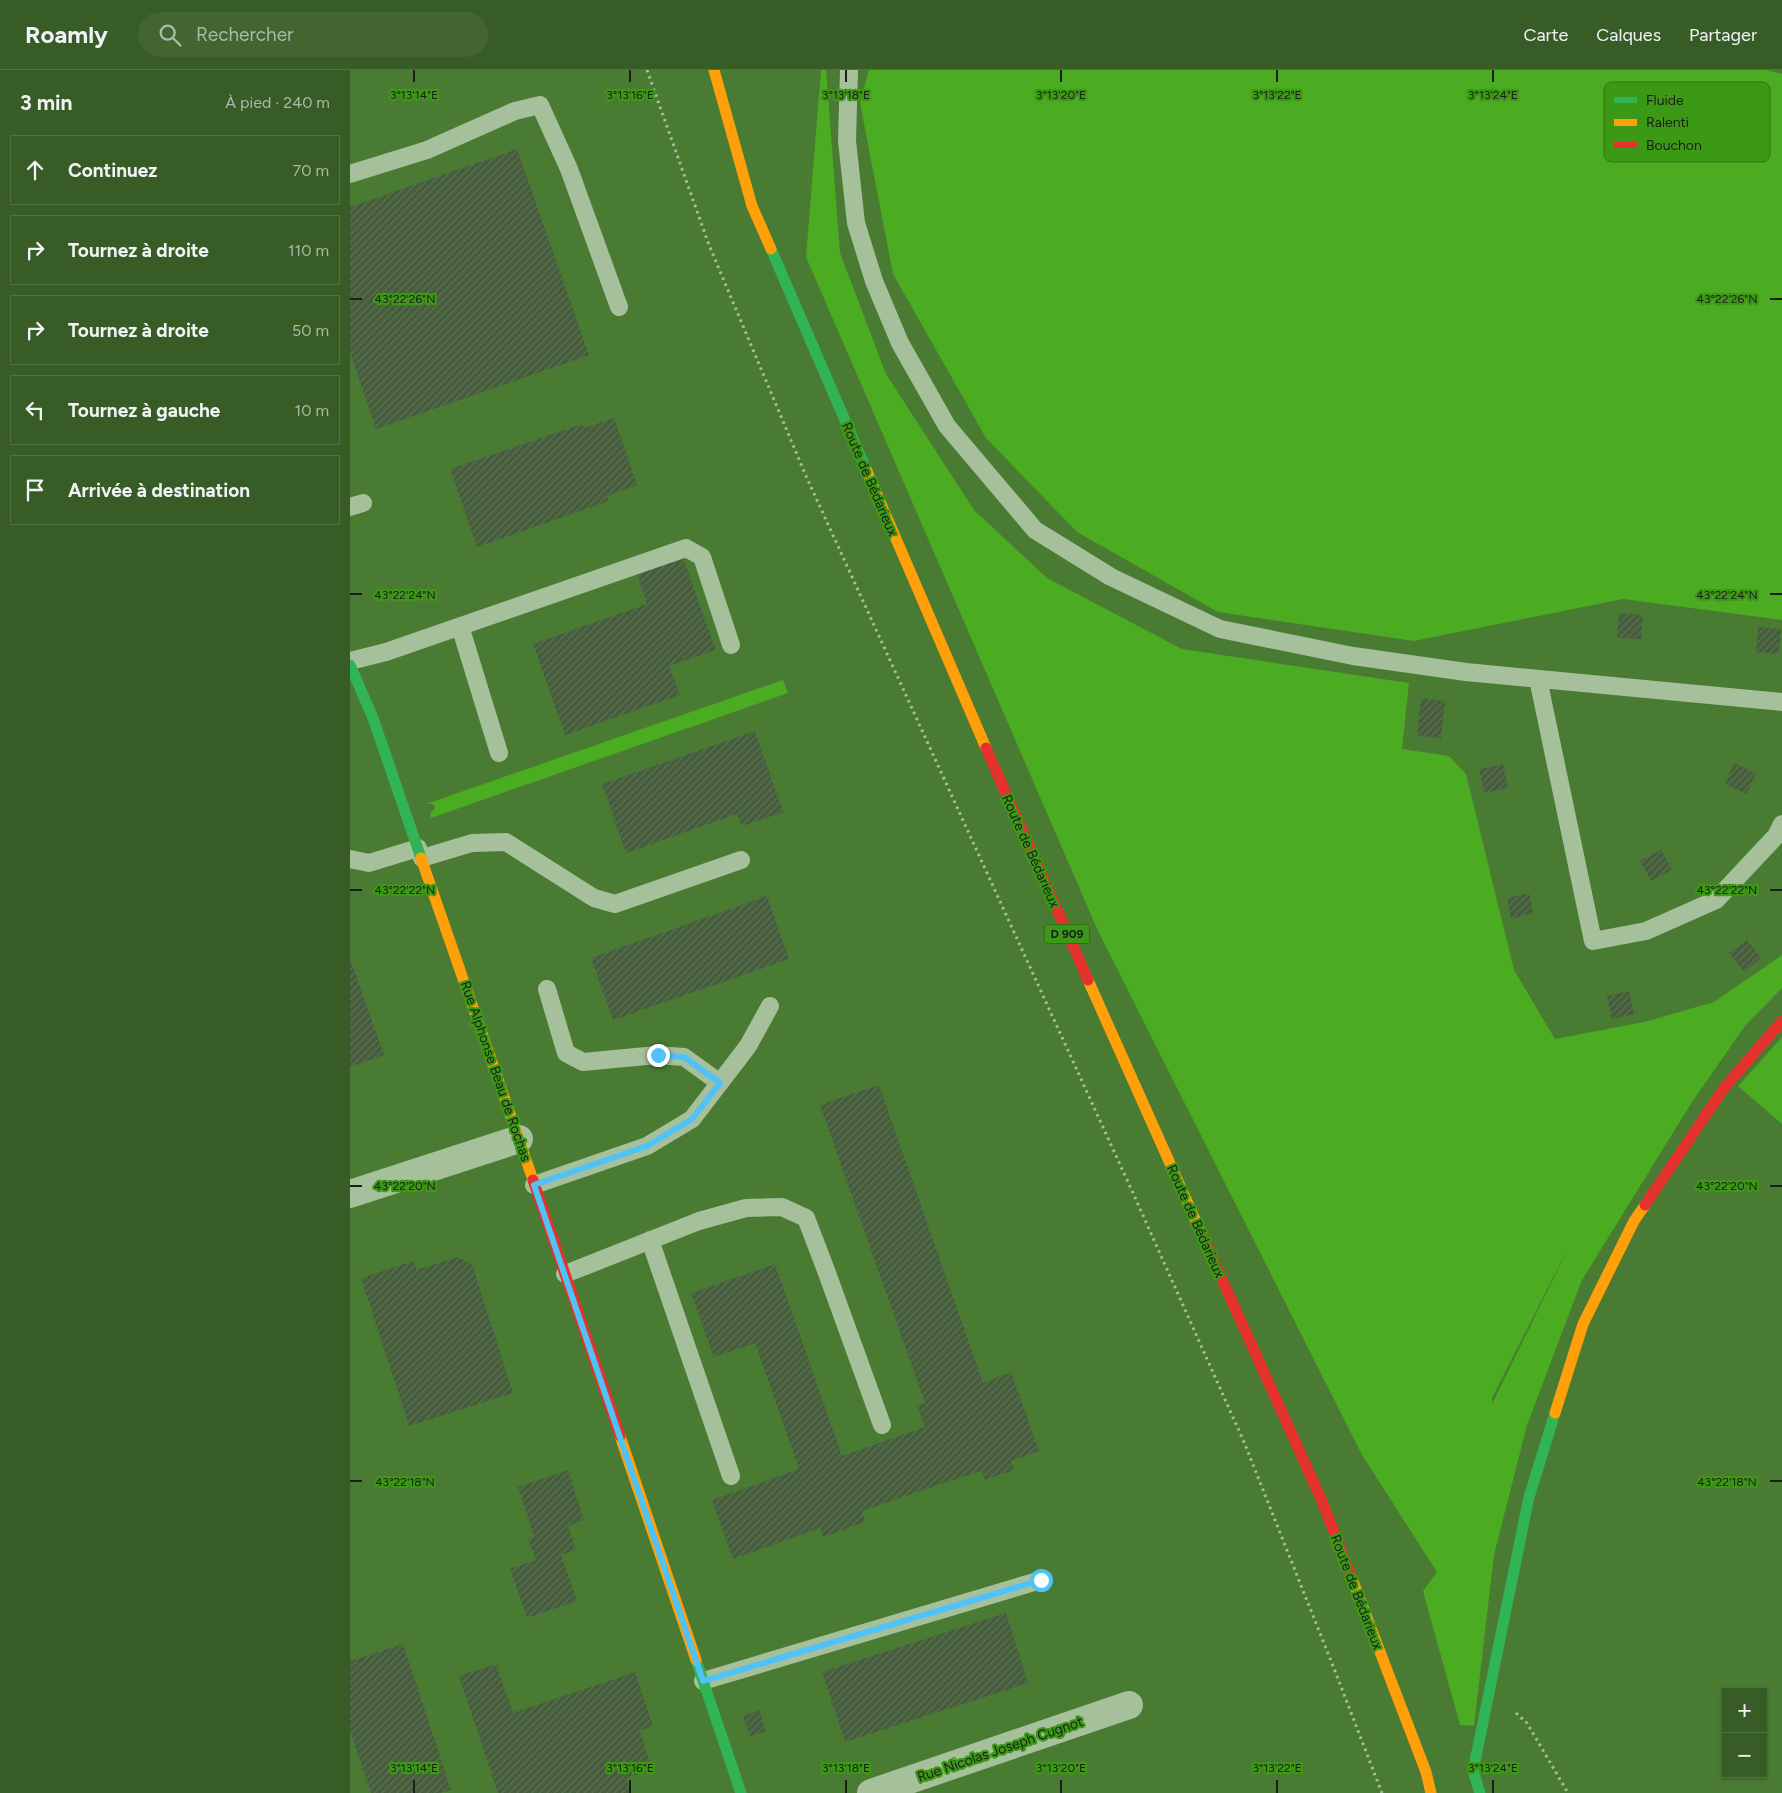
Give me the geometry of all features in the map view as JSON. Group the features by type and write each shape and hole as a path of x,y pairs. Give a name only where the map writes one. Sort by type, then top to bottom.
{"street":[{"name":"Route de Bédarieux","path":"714,70 752,206 1036,865 1322,1501 1426,1772 1431,1793"},
{"name":"Rue Alphonse Beau de Rochas","path":"350,664 373,718 420,853 741,1793"},
{"path":"1480,1793 1473,1771 1529,1497 1583,1324 1634,1221 1724,1088 1782,1021"},
{"path":"350,1194 519,1139"},
{"name":"Rue Nicolas Joseph Cugnot","path":"871,1793 1129,1705"}],"lane":[{"path":"849,70 846,141 856,222 874,280 900,343 947,426 1035,530 1111,578 1220,629 1353,656 1466,672 1782,702"},
{"path":"350,174 427,150 515,111 540,105 569,169 619,307"},
{"path":"350,661 386,652 686,548 702,557 731,645"},
{"path":"460,626 499,752"},
{"path":"1538,679 1593,941 1646,931 1716,900 1776,836 1782,824"},
{"path":"350,859 369,863 472,843 506,842 594,898 615,904 741,860"},
{"path":"547,989 566,1053 583,1062 658,1055 684,1057 720,1083"},
{"path":"534,1185 647,1146 692,1119 748,1046 770,1006"},
{"path":"565,1274 699,1221 746,1208 782,1207 806,1218 828,1273 882,1425"},
{"path":"650,1240 731,1476"},
{"path":"703,1681 1041,1580"}],"path":[{"path":"647,70 709,245 806,476 1133,1193 1244,1442 1382,1793"},
{"path":"1484,1716 1513,1710 1527,1723 1568,1793"}],"green space":[{"path":"821,70 826,70 840,253 886,374 974,510 1047,578 1182,649 1409,683 1402,749 1449,756 1466,774 1514,970 1555,1039 1644,1022 1714,1002 1782,955 1782,988 1745,1026 1692,1102 1582,1280 1527,1425 1494,1555 1474,1726 1460,1725 1423,1591 1437,1572 1362,1455 1098,931 806,257","holes":["1565,1255 1492,1404 1492,1398"]},
{"path":"869,70 1767,70 1782,74 1782,620 1623,599 1414,641 1218,612 1077,532 986,438 893,274 860,103"},
{"path":"783,680 788,693 431,818 430,814 435,808 433,804 426,804"},
{"path":"1782,1037 1782,1124 1738,1086"}],"building":[{"path":"517,149 589,355 376,429 350,353 350,207"},
{"path":"614,418 637,485 607,496 609,501 477,547 450,469 582,424 584,428"},
{"path":"683,558 716,650 669,666 680,695 565,735 533,644 647,604 637,574"},
{"path":"1619,613 1643,615 1641,639 1617,638"},
{"path":"1758,627 1781,629 1779,654 1756,652"},
{"path":"1421,698 1445,701 1441,738 1417,736"},
{"path":"755,731 783,812 742,826 737,814 626,853 602,784"},
{"path":"1734,763 1756,773 1747,794 1725,784"},
{"path":"1503,764 1508,788 1484,793 1479,769"},
{"path":"1661,850 1672,870 1651,881 1640,861"},
{"path":"1529,893 1533,913 1511,919 1507,898"},
{"path":"767,896 789,959 613,1020 591,958"},
{"path":"1747,940 1761,958 1744,972 1729,953"},
{"path":"350,958 384,1055 350,1067"},
{"path":"1629,991 1634,1014 1612,1019 1607,996"},
{"path":"879,1085 983,1383 1011,1372 1039,1451 1011,1461 1014,1470 985,1480 982,1471 944,1483 862,1511 865,1522 823,1537 820,1528 733,1559 712,1500 799,1469 755,1343 714,1357 691,1293 775,1264 842,1456 925,1427 917,1405 925,1403 820,1105"},
{"path":"457,1257 472,1264 513,1393 409,1426 361,1278 414,1261 417,1270"},
{"path":"568,1470 584,1520 568,1526 576,1550 561,1555 577,1601 527,1618 510,1569 536,1560 528,1539 534,1537 518,1487"},
{"path":"1006,1613 1028,1683 845,1742 822,1672"},
{"path":"403,1644 451,1790 441,1793 371,1793 350,1730 350,1661"},
{"path":"496,1664 513,1713 635,1672 653,1726 640,1731 652,1770 626,1778 631,1793 498,1793 459,1676"},
{"path":"759,1710 766,1731 750,1736 743,1716"}],"traffic: fast":[{"path":"771,249 866,469"},
{"path":"350,665 373,718 421,858"},
{"path":"1480,1793 1473,1771 1529,1497 1555,1413"},
{"path":"696,1660 741,1793"}],"traffic: slow":[{"path":"714,70 752,206 771,249"},
{"path":"866,469 986,748"},
{"path":"421,858 533,1180"},
{"path":"1088,980 1202,1235"},
{"path":"1555,1413 1583,1324 1634,1221 1645,1205"},
{"path":"620,1436 696,1660"},
{"path":"1351,1576 1426,1772 1431,1793"}],"traffic: jam":[{"path":"986,748 1088,980"},
{"path":"1645,1205 1724,1088 1782,1021"},
{"path":"533,1180 620,1436"},
{"path":"1202,1235 1322,1501 1351,1576"}],"route":[{"path":"658,1055 684,1057 720,1083 692,1119 647,1146 534,1185 703,1681 1041,1580"}]}
